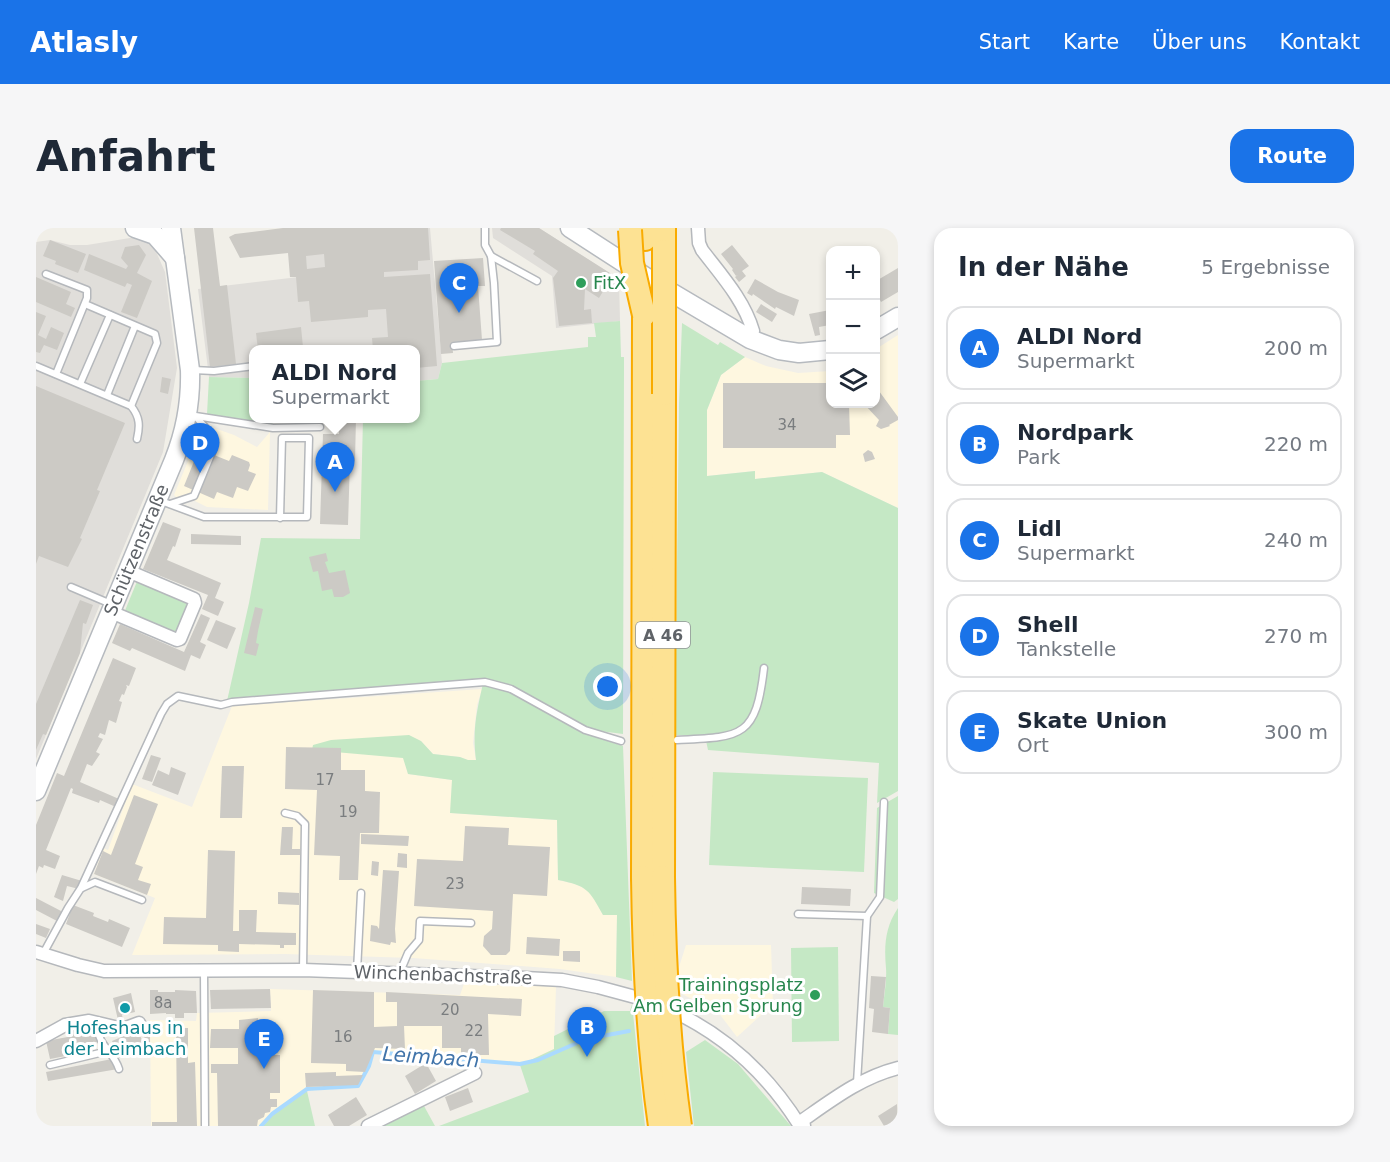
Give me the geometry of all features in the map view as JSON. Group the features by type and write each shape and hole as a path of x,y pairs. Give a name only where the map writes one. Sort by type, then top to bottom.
{"highway":[{"name":"A 46","path":"651,233 644,315 644,381 653,877 664,958 680,1126"},
{"name":"A 46","path":"651,233 663,394 653,877 644,950 649,1034 660,1126"}],"street":[{"path":"135,228 155,235 175,258"},
{"name":"Schützenstraße","path":"36,791 128,571 164,502 182,439 192,416 190,370 171,228"},
{"path":"570,228 685,302 750,339 779,350 799,353 826,350"},
{"path":"698,228 702,250 732,288 751,322 753,331 750,339"},
{"path":"880,327 898,316"},
{"path":"113,608 177,640 180,639 195,603 194,599 128,571"},
{"name":"Winchenbachstraße","path":"40,953 104,971 400,972 562,980 620,991 657,1003 689,1018 732,1046 771,1085 802,1126"},
{"path":"36,1040 65,1026 89,1021 123,1029 139,1023"},
{"path":"802,1126 803,1120 857,1083 880,1072 898,1068"},
{"path":"368,1126 475,1073"}],"lane":[{"path":"454,346 496,342 491,256 485,245 485,228"},
{"path":"491,256 537,281"},
{"path":"46,274 87,290 85,304 56,375"},
{"path":"85,304 155,333 157,343 131,405"},
{"path":"80,384 110,315"},
{"path":"106,395 135,326"},
{"path":"36,366 131,405 138,414 140,427 137,439"},
{"path":"190,370 214,371 249,367"},
{"path":"192,416 273,428 320,427"},
{"path":"164,502 194,496 213,450 205,427 192,416"},
{"path":"164,502 204,517 280,518 307,517 309,438 282,438 280,518"},
{"path":"71,587 113,608"},
{"path":"677,740 716,738 730,735 747,727 756,714 764,668"},
{"path":"40,953 81,888 161,714 171,699 178,696 221,705 244,701 485,682 511,689 563,720 585,730 621,741"},
{"path":"857,1083 867,916 880,897 884,802"},
{"path":"285,813 301,818 305,824 303,970"},
{"path":"81,888 95,882 142,900"},
{"path":"357,972 361,893"},
{"path":"798,914 867,916"},
{"path":"400,972 408,953 419,940 420,921 471,923"},
{"path":"204,970 205,1126"},
{"path":"97,1024 97,1035 119,1069"},
{"path":"50,1065 108,1051"}],"shaded area":[{"path":"304,228 430,228 442,363 438,379 420,381 420,345 249,345 249,378 209,377 198,289 307,276"},
{"path":"492,228 539,228 619,279 620,321 556,328 552,276 493,238"},
{"path":"136,237 154,247 165,272 177,368 163,452 36,759 36,242 50,240 70,245 87,245"},
{"path":"898,335 898,508 822,472 755,479 754,471 707,476 707,410 721,375 745,357 766,366 798,373 826,371 826,408 880,408 880,346"},
{"path":"200,423 234,435 257,447 270,432 268,510 207,507 193,500 183,504 174,495 193,449"},
{"path":"482,689 477,705 473,743 476,760 433,754 421,741 331,740 404,758 408,774 452,780 451,813 557,820 558,880 590,891 603,915 617,915 616,977 560,969 413,958 285,954 132,955 155,898 94,874 103,848 108,850 132,784 192,807 232,706"},
{"path":"686,945 771,945 773,1004 737,1037 718,1012 672,989"},
{"path":"465,981 556,987 554,1049 520,1065 375,1053 359,1087 307,1091 306,1089 271,1113 260,1126 151,1126 150,1020 196,1021 197,1013 271,1011 270,989 460,995"}],"green space":[{"path":"620,321 621,357 624,357 623,734 600,731 601,739 623,746 632,981 616,977 617,915 603,915 586,890 576,884 558,880 557,820 450,813 452,780 408,774 403,758 312,750 313,745 331,740 409,735 421,741 433,754 476,760 475,729 484,679 227,701 261,538 360,539 363,423 420,423 420,381 438,379 442,363 588,347 588,337 596,337 594,323"},
{"path":"682,323 718,345 720,342 745,357 721,375 707,410 707,476 755,471 755,479 822,472 898,508 898,791 877,803 879,763 708,750 705,736 675,735"},
{"path":"209,377 249,378 249,422 207,414"},
{"path":"254,423 273,423 269,426"},
{"path":"138,579 189,601 178,635 124,613"},
{"path":"713,772 868,778 864,872 709,865"},
{"path":"898,796 898,899 894,902 874,893 877,808"},
{"path":"898,908 898,1035 888,1034 890,1008 883,1007 886,937 890,922"},
{"name":"Trainingsplatz Am Gelben Sprung","path":"838,947 839,1041 792,1042 791,948"},
{"path":"632,1004 645,1126 439,1126 529,1092 520,1065 554,1049 554,1036 604,1011 630,1011"},
{"path":"705,1040 738,1064 791,1126 694,1126 686,1052"},
{"path":"307,1091 315,1126 263,1126 273,1115"},
{"path":"424,1106 435,1126 376,1126"}],"building":[{"path":"194,228 213,228 220,286 227,285 236,364 210,367"},
{"path":"283,228 428,228 430,260 418,261 418,270 384,272 384,277 430,274 437,366 420,368 420,345 373,345 372,338 388,337 386,309 368,310 368,317 311,322 309,301 298,302 296,277 290,277 288,253 240,258 229,237 235,234","holes":["324,254 325,267 307,269 306,256"]},
{"name":"FitX","path":"501,228 539,228 613,275 599,298 585,289 584,310 591,309 592,323 559,326 553,278 558,271 533,254 535,251 500,230"},
{"path":"50,240 86,254 78,273 55,264 56,261 43,256"},
{"path":"139,245 146,255 137,273 152,281 137,318 121,312 132,285 127,283 125,287 84,270 89,254 126,269 128,266 121,258 125,247"},
{"path":"732,245 749,266 742,271 746,276 739,282 735,277 738,275 736,276 721,254"},
{"path":"483,258 485,286 478,286 482,340 452,342 453,353 441,354 434,261"},
{"path":"898,268 898,292 881,302 880,300 880,279"},
{"path":"36,277 71,292 66,304 75,308 71,317 36,302"},
{"path":"755,279 778,292 799,300 794,316 776,307 775,309 753,294 752,296 747,293"},
{"path":"761,304 777,314 772,322 756,312"},
{"path":"826,311 826,326 819,327 820,335 815,336 809,314"},
{"path":"36,312 46,316 38,335 46,339 51,327 64,333 57,350 44,345 40,353 36,352"},
{"path":"301,327 303,345 257,345 256,333"},
{"path":"162,377 171,379 168,394 160,392"},
{"path":"723,383 826,383 826,408 849,408 850,435 836,435 836,448 723,448"},
{"path":"36,386 125,423 97,490 100,491 80,538 82,539 68,567 39,556 36,564"},
{"path":"880,392 898,420 881,429 876,426 879,420 868,408 880,408"},
{"path":"324,423 356,423 355,461 350,460 348,525 320,524 323,434 339,434 339,426 324,425"},
{"path":"199,449 229,461 232,455 249,462 248,471 256,474 248,491 237,487 233,498 217,492 214,499 184,486"},
{"path":"868,450 872,452 875,459 865,462 863,454"},
{"path":"163,522 181,529 175,547 173,546 167,560 221,583 215,598 224,602 218,616 202,609 208,595 143,569"},
{"path":"191,534 241,536 241,545 191,544"},
{"path":"326,553 328,561 325,562 329,573 345,570 350,593 343,597 334,597 332,589 322,591 318,571 313,572 309,557"},
{"path":"80,600 93,605 86,624 83,623 80,653 46,735 43,734 36,750 36,704"},
{"path":"255,607 263,609 256,643 259,644 256,656 244,653"},
{"path":"201,614 210,618 200,642 206,645 200,659 191,655 185,671 132,648 130,651 112,643 120,624 184,652"},
{"path":"216,620 236,628 227,649 207,640"},
{"path":"113,658 136,668 129,686 126,685 124,695 122,694 119,701 122,702 116,723 109,720 105,735 100,733 98,737 103,739 96,752 100,754 92,766 87,764 80,782 119,799 116,807 100,800 99,803 72,793 71,788 46,850 60,856 55,869 44,865 43,868 39,866 36,874 36,825 57,773 64,776"},
{"path":"286,747 341,748 341,770 365,770 365,791 380,792 379,833 360,833 358,880 339,880 340,856 314,855 317,790 285,789"},
{"path":"151,755 161,758 152,782 142,779"},
{"path":"222,766 244,766 242,818 220,818"},
{"path":"171,767 186,773 178,795 152,785 158,770 169,775"},
{"path":"134,795 158,804 135,864 143,867 138,880 151,884 147,895 94,874 103,851 111,855"},
{"path":"465,826 509,828 508,845 550,847 547,896 513,894 510,951 506,955 491,955 483,946 484,936 492,929 493,911 414,906 417,859 463,861"},
{"path":"282,827 293,827 292,849 300,849 300,855 280,855"},
{"path":"361,834 409,836 408,846 361,844"},
{"path":"208,850 235,851 233,931 239,931 239,910 257,910 256,932 296,933 296,945 284,945 284,948 280,948 280,945 239,944 239,952 218,951 218,945 163,944 164,917 206,918"},
{"path":"398,853 407,854 407,868 397,867"},
{"path":"372,861 379,862 378,876 371,875"},
{"path":"383,870 399,871 396,943 391,942 390,945 370,941 371,925 379,929"},
{"path":"62,875 82,881 79,889 67,886 63,901 54,897"},
{"path":"802,887 851,889 850,906 801,904"},
{"path":"278,892 299,893 299,905 278,904"},
{"path":"36,898 63,912 57,921 36,910"},
{"path":"73,905 94,913 93,916 108,922 109,919 130,928 122,947 66,924"},
{"path":"36,924 50,929 46,938 36,934"},
{"path":"527,937 560,939 559,956 526,954"},
{"path":"563,951 580,951 580,962 563,961"},
{"path":"871,976 886,977 883,1007 890,1008 888,1034 872,1032 874,1009 869,1008"},
{"path":"270,989 271,1008 211,1009 210,990"},
{"path":"150,990 158,990 158,992 196,991 197,1013 184,1013 184,1018 175,1018 175,1014 150,1014"},
{"path":"313,990 374,992 374,1027 397,1026 397,1002 386,1002 386,992 522,999 521,1016 488,1014 489,1055 461,1055 461,1048 442,1048 442,1026 404,1026 405,1049 375,1048 365,1072 346,1071 346,1064 311,1063"},
{"name":"Hofeshaus in der Leimbach","path":"131,993 135,1012 122,1015 123,1019 118,1020 113,998"},
{"path":"258,1018 259,1029 273,1028 273,1055 280,1055 280,1093 270,1093 270,1099 277,1099 277,1107 271,1107 270,1112 265,1113 264,1117 258,1120 257,1126 218,1126 217,1073 211,1073 211,1064 238,1064 238,1048 210,1048 211,1029 239,1029 239,1020"},
{"path":"150,1026 150,1044 148,1046 141,1029"},
{"path":"92,1028 98,1042 74,1045 76,1054 50,1059 46,1041 73,1036 72,1031"},
{"path":"176,1028 188,1028 188,1063 195,1062 197,1126 152,1126 152,1122 177,1122"},
{"path":"138,1030 145,1048 119,1058 112,1041"},
{"path":"112,1059 118,1069 48,1081 46,1072"},
{"path":"426,1063 436,1081 415,1094 405,1076"},
{"path":"336,1072 336,1076 363,1075 358,1085 306,1087 305,1073"},
{"path":"468,1088 473,1102 450,1111 445,1097"},
{"path":"356,1097 367,1115 349,1126 334,1126 328,1115"},
{"path":"897,1104 898,1126 884,1126 878,1116"}],"waterway":[{"name":"Leimbach","path":"261,1126 272,1114 307,1089 358,1086 369,1066 373,1052 520,1064 538,1060 586,1039 629,1031"}],"place":[{"name":"FitX","path":"581,283"},
{"name":"Lidl","path":"459,313"},
{"name":"Shell","path":"200,473"},
{"name":"ALDI Nord","path":"335,492"},
{"name":"Trainingsplatz Am Gelben Sprung","path":"815,995"},
{"name":"Hofeshaus in der Leimbach","path":"125,1008"},
{"name":"Nordpark","path":"587,1057"},
{"name":"Skate Union","path":"264,1069"}]}
